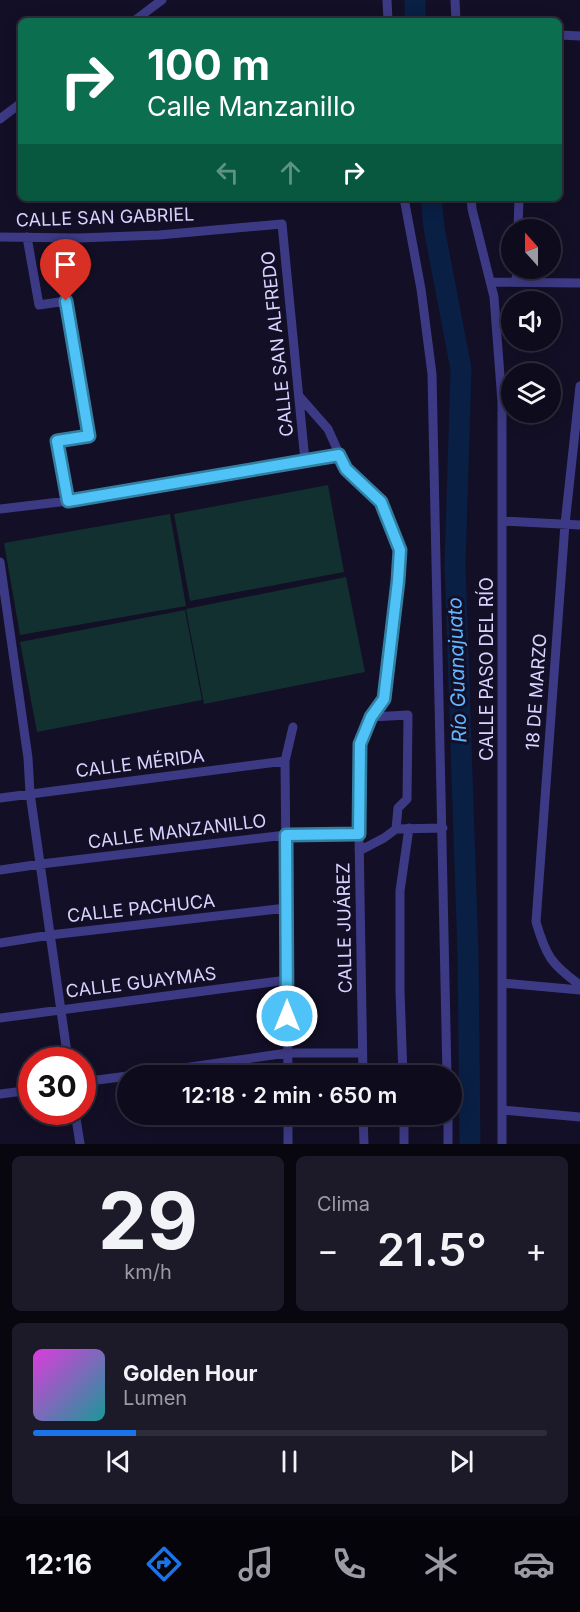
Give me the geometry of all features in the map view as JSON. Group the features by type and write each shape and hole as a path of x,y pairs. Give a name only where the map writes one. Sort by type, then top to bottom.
{"street":[{"path":"138,18 162,0"},
{"path":"387,0 388,18"},
{"path":"455,0 456,18"},
{"path":"562,35 580,36"},
{"path":"0,119 18,106"},
{"path":"405,201 421,289 432,374 447,1065"},
{"name":"CALLE PASO DEL RÍO","path":"471,201 491,282 502,402 502,1144"},
{"path":"518,219 519,201"},
{"name":"CALLE SAN GABRIEL","path":"0,237 159,234 282,224"},
{"name":"CALLE SAN ALFREDO","path":"282,224 305,461"},
{"path":"27,237 39,305 66,301 89,436 57,441 68,501"},
{"path":"491,282 580,283"},
{"name":"18 DE MARZO","path":"580,386 565,524 536,922 544,948 553,964 580,985"},
{"path":"299,396 328,429 346,469 381,502 400,550 384,699 371,717"},
{"path":"0,508 68,501 339,455"},
{"path":"502,521 580,525"},
{"path":"0,562 66,1047"},
{"path":"371,717 408,715 407,799 398,808 396,829"},
{"name":"CALLE JUÁREZ","path":"363,1065 359,851 360,744 371,717"},
{"path":"288,1065 285,761 293,727"},
{"name":"CALLE MÉRIDA","path":"0,798 285,761"},
{"path":"403,1065 400,891 409,828"},
{"path":"359,851 396,829 443,828"},
{"name":"CALLE MANZANILLO","path":"0,870 286,835 359,834"},
{"name":"CALLE PACHUCA","path":"0,943 50,935 286,909"},
{"name":"CALLE GUAYMAS","path":"0,1018 287,980"},
{"path":"502,983 580,990"},
{"path":"204,1065 287,1053 362,1053"},
{"path":"96,1080 117,1077"},
{"path":"0,1094 18,1092"},
{"path":"502,1110 580,1117"},
{"path":"77,1125 80,1144"},
{"path":"288,1125 288,1144"},
{"path":"363,1125 364,1144"},
{"path":"404,1125 404,1144"},
{"path":"448,1125 448,1144"}],"green space":[{"path":"328,485 344,572 190,601 174,514"},
{"path":"170,514 186,606 20,635 4,543"},
{"path":"346,577 365,672 204,704 186,609"},
{"path":"185,610 202,700 37,732 20,642"}],"waterway":[{"name":"Río Guanajuato","path":"415,0 415,18"},
{"name":"Río Guanajuato","path":"431,201 434,228 461,369 455,564 468,955 470,1144"}],"route":[{"path":"66,301 89,436 57,441 68,501 339,455 346,469 381,502 400,550 384,699 371,717 360,744 359,834 286,835 287,1016"}]}
